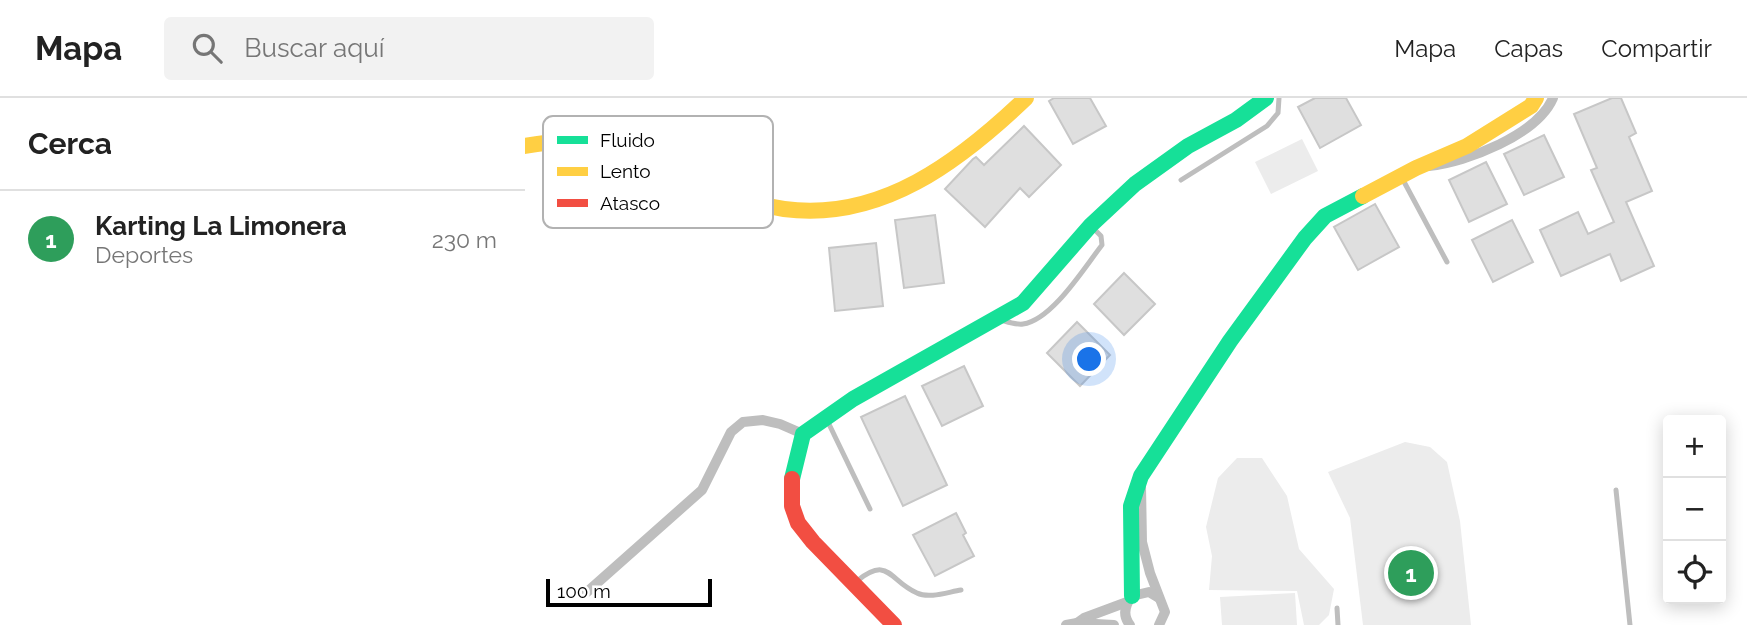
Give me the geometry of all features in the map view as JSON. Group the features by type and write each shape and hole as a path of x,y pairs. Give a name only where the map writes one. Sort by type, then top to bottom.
{"street":[{"path":"773,207 828,211 856,207 877,200 935,174 972,149 1026,98"},
{"path":"894,625 798,523 791,498 792,475 803,434 853,399 1023,303 1033,295 1091,225 1155,167 1236,120 1266,98"},
{"path":"1130,625 1125,615 1130,599 1131,506 1141,476 1230,341 1313,228 1325,216 1408,172 1467,146 1531,106 1536,98"},
{"path":"1408,172 1452,164 1519,135 1548,110 1553,98"},
{"path":"525,146 543,143"},
{"path":"587,592 702,490 731,432 743,422 764,420 803,434"},
{"path":"1141,476 1142,542 1150,573 1170,625"},
{"path":"1072,624 1149,592 1159,598"},
{"path":"1159,625 1164,612"},
{"path":"1072,624 1114,625"}],"lane":[{"path":"1181,180 1267,125 1278,113 1279,98"},
{"path":"1408,172 1447,262"},
{"path":"998,319 1021,325 1039,319 1053,307 1101,245 1101,236 1091,225"},
{"path":"825,417 870,509"},
{"path":"1616,490 1630,625"},
{"path":"854,583 869,571 879,568 886,570 918,594 961,590"},
{"path":"1337,608 1338,625"}],"shaded area":[{"path":"1302,139 1318,171 1271,194 1255,162"},
{"path":"1405,442 1430,447 1447,462 1460,521 1471,625 1363,625 1350,518 1328,472"},
{"path":"1237,458 1262,458 1287,496 1299,549 1334,589 1329,615 1319,625 1304,625 1297,591 1209,590 1212,556 1206,527 1218,478"},
{"path":"1295,593 1297,625 1222,625 1220,597"}],"building":[{"path":"1054,98 1090,98 1106,126 1073,144 1049,101"},
{"path":"1315,98 1346,98 1361,125 1320,148 1298,107"},
{"path":"1612,98 1621,98 1636,133 1629,137 1652,191 1626,202 1654,266 1621,281 1610,254 1561,276 1540,230 1578,212 1588,234 1614,222 1591,170 1597,168 1574,114"},
{"path":"1024,126 1061,165 1029,197 1020,188 985,227 945,189 973,159 976,157 984,165"},
{"path":"1544,135 1564,177 1524,195 1504,154"},
{"path":"1486,162 1507,204 1469,222 1449,180"},
{"path":"1375,204 1399,247 1358,270 1334,227"},
{"path":"935,215 944,283 904,288 895,220"},
{"path":"1512,220 1533,262 1493,282 1472,240"},
{"path":"876,243 883,306 835,311 829,248"},
{"path":"1124,273 1155,304 1124,335 1094,304"},
{"path":"1077,322 1110,355 1080,386 1047,353"},
{"path":"964,366 983,406 942,426 922,386"},
{"path":"905,396 947,485 903,506 861,417"},
{"path":"956,513 974,556 935,576 913,535"}],"traffic: fast":[{"path":"792,479 803,434 853,399 1023,303 1091,225 1135,184 1188,146 1236,120 1266,98"},
{"path":"1132,596 1131,506 1141,476 1230,341 1305,238 1325,216 1363,196"}],"traffic: slow":[{"path":"773,207 820,211 853,206 886,196 917,182 946,164 974,144 1026,98"},
{"path":"1363,196 1416,168 1467,146 1531,106 1536,98"},
{"path":"525,146 543,143"}],"traffic: jam":[{"path":"792,479 792,506 798,523 894,625"}],"place":[{"name":"Karting La Limonera","path":"1411,573"}]}
